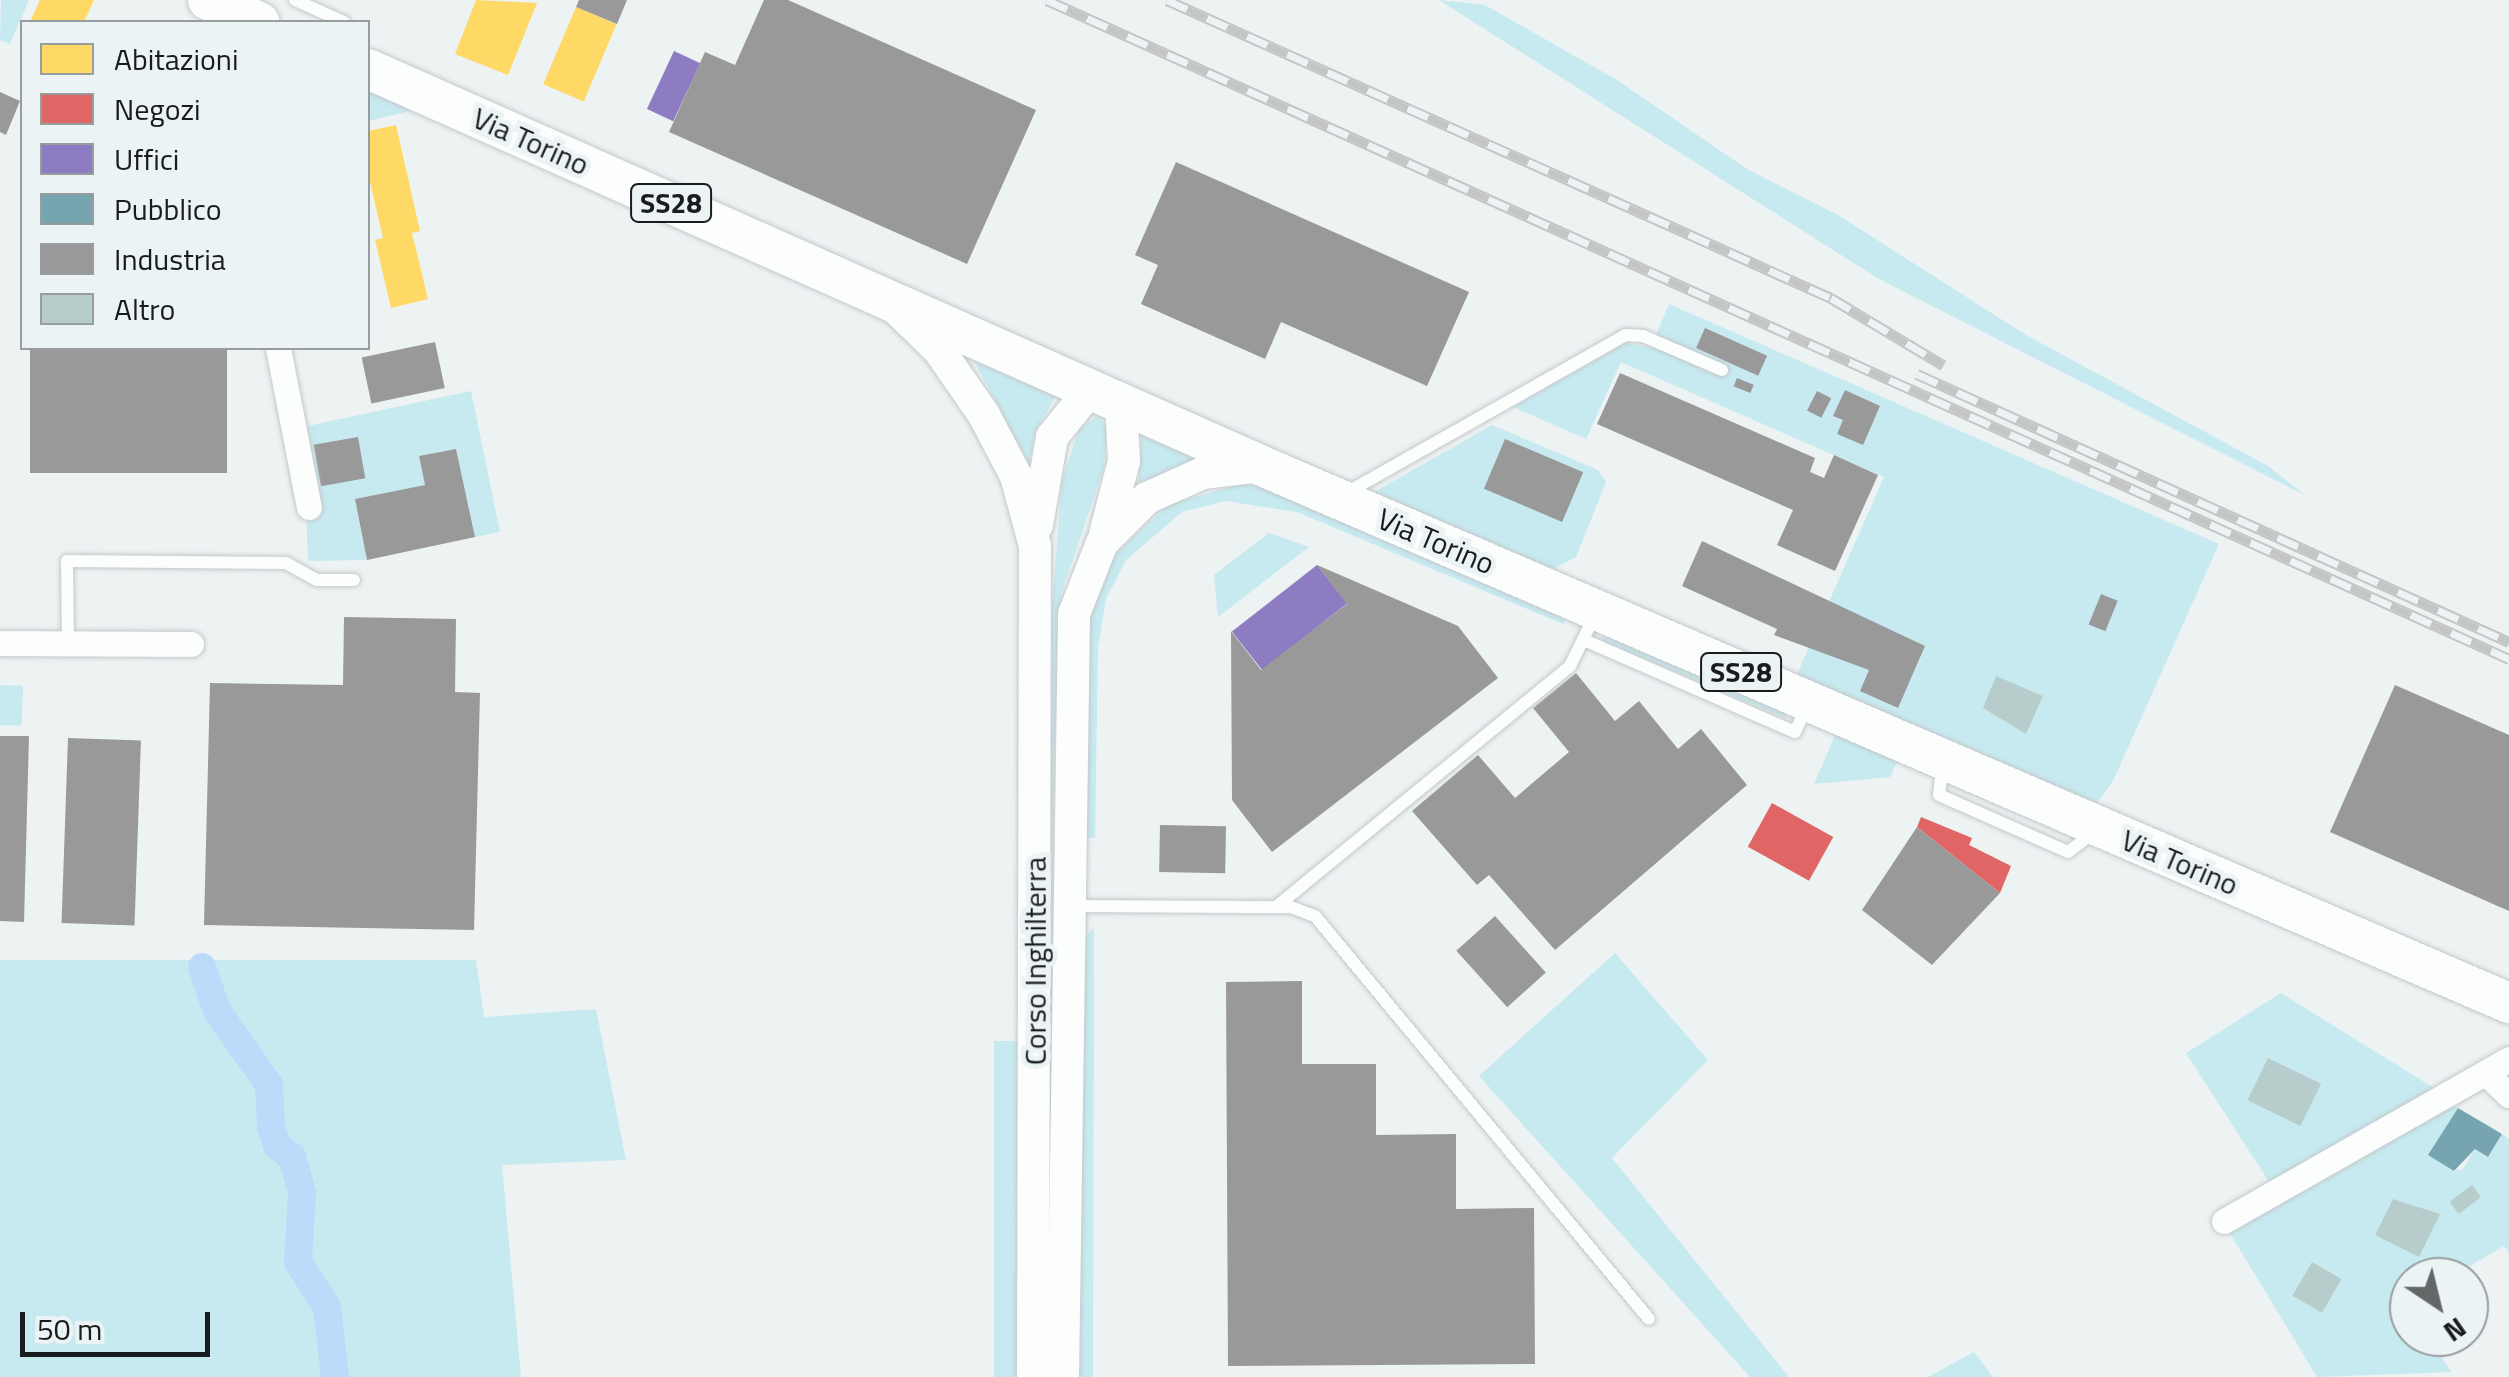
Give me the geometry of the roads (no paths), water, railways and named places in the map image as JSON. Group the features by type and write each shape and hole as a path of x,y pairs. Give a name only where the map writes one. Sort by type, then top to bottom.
{"main road":[{"name":"Via Torino","path":"370,70 1337,498 1591,625 1809,702 2509,1003"}],"street":[{"name":"Corso Inghilterra","path":"876,294 939,350 984,415 1016,476 1035,546"},
{"path":"278,350 309,507"},
{"name":"Corso Inghilterra","path":"1033,1377 1051,906 1070,640 1080,590 1102,542 1124,461 1106,397 1052,437 1035,546 1051,906 1063,1377"},
{"name":"Corso Inghilterra","path":"1102,542 1163,488 1203,473 1262,466"},
{"path":"0,643 191,644"},
{"path":"2224,1222 2488,1076 2509,1060"},
{"path":"2488,1076 2509,1095"}],"lane":[{"path":"295,0 340,20"},
{"path":"1337,498 1625,335 1643,336 1722,370"},
{"path":"68,644 67,561 286,563 317,580 354,580"},
{"path":"1278,906 1570,666 1591,625"},
{"name":"Corso Inghilterra","path":"1051,906 1278,906"},
{"path":"1278,906 1308,911 1321,921 1649,1319"}],"waterway":[{"path":"202,967 217,1011 269,1085 271,1127 277,1146 292,1157 302,1193 298,1262 327,1307 335,1377"}],"railway":[{"path":"1047,0 2509,659"},
{"path":"1167,0 1831,298 1943,365"},
{"path":"1917,374 2509,642"}]}
